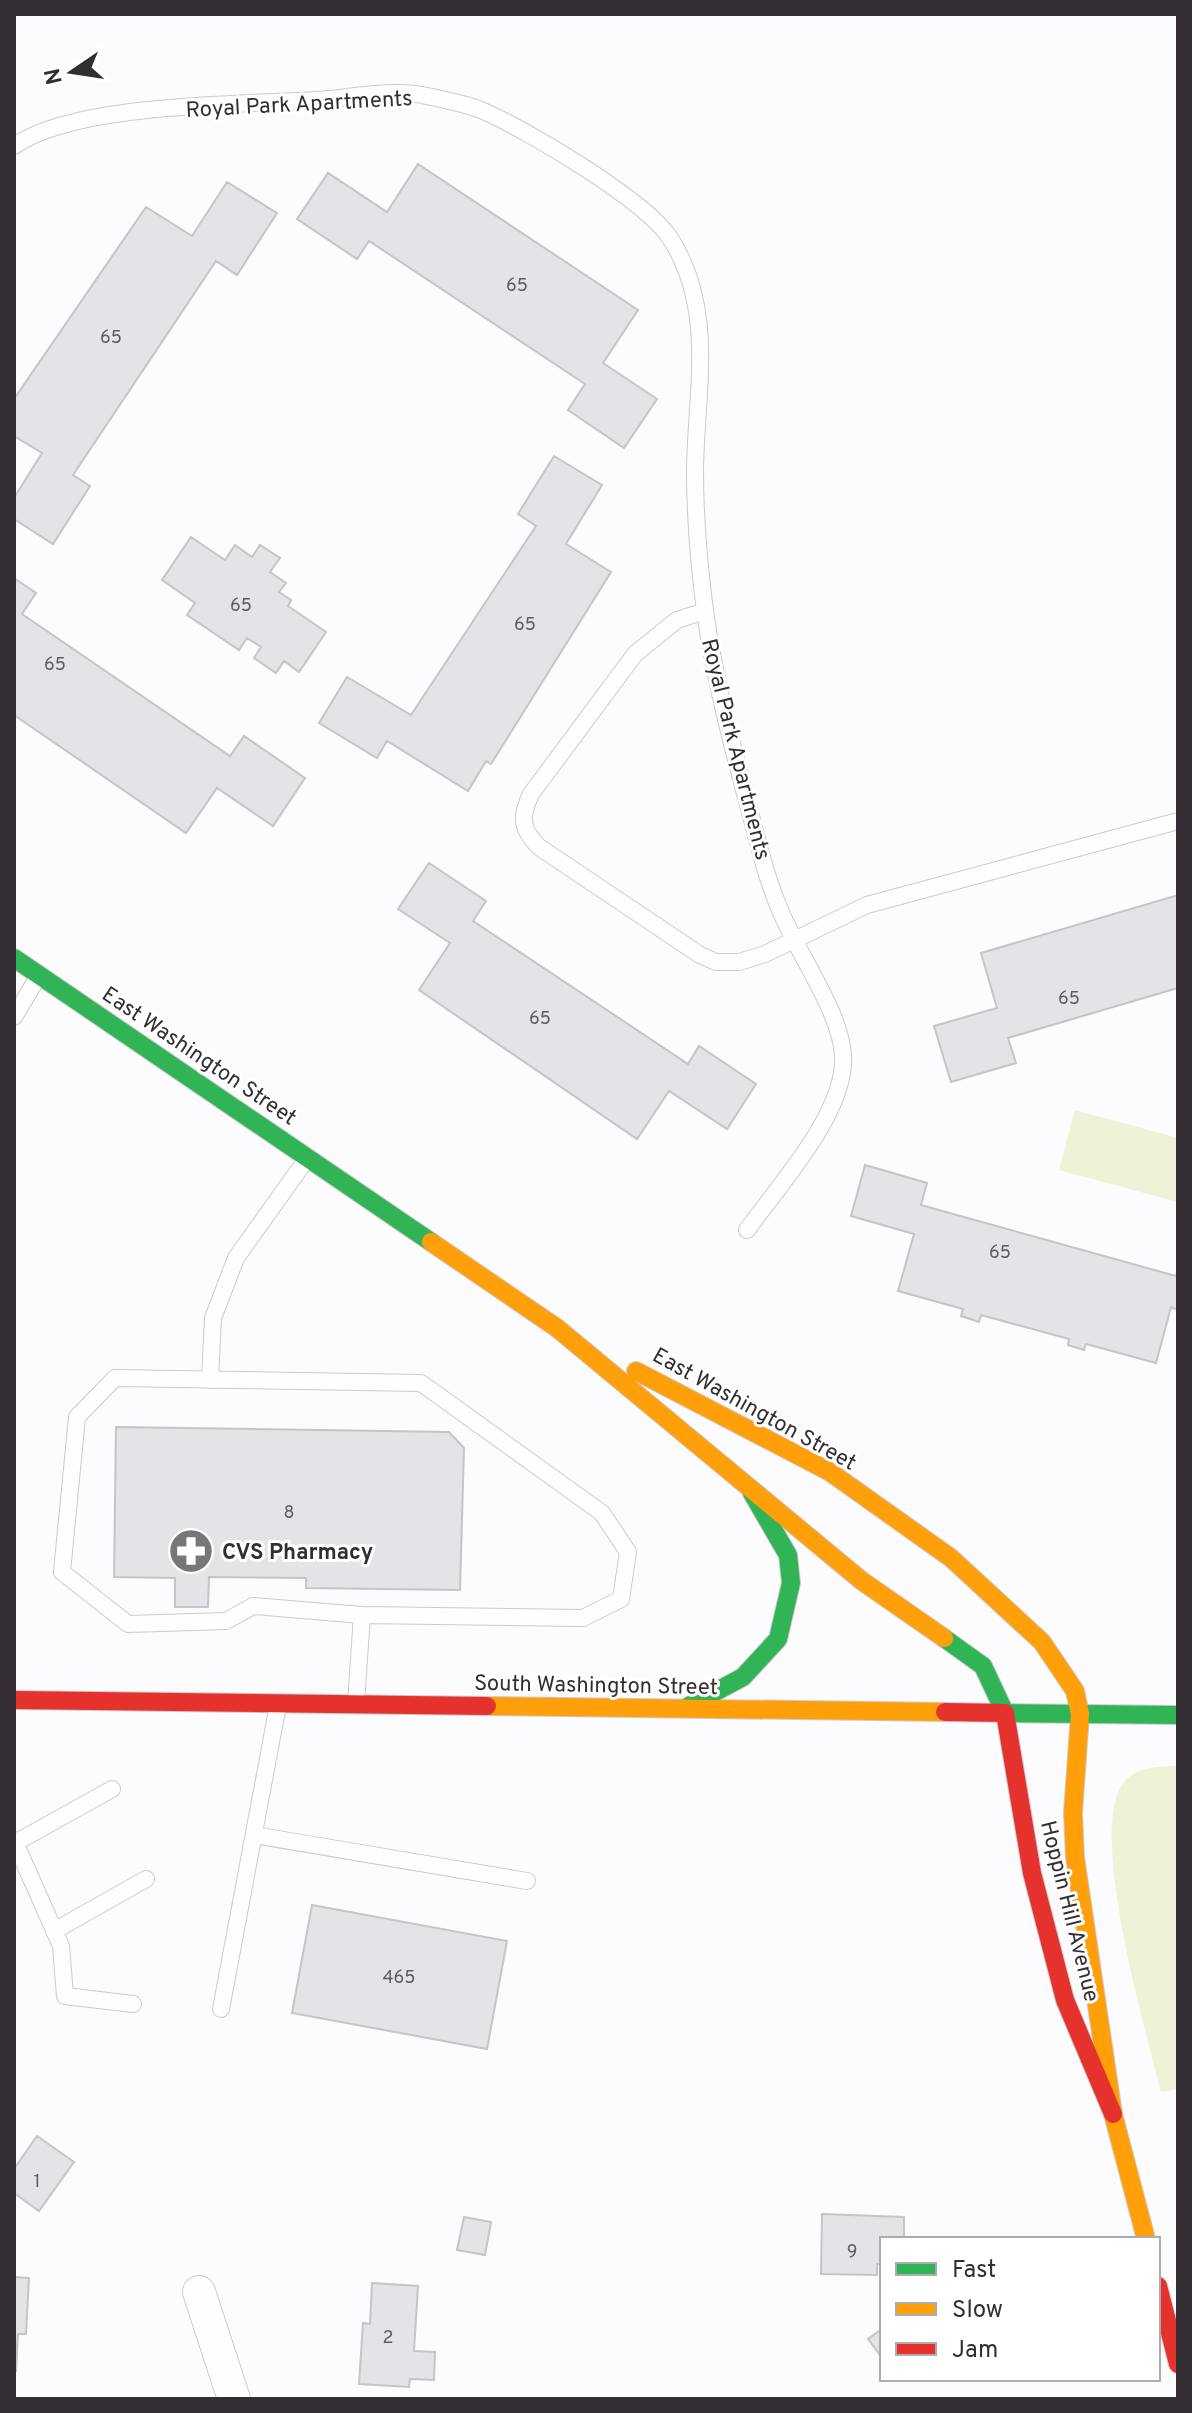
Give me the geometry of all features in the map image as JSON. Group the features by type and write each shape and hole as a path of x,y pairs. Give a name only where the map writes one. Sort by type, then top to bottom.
{"main road":[{"name":"East Washington Street","path":"14,958 557,1328 862,1581 983,1666 1005,1713"},
{"name":"East Washington Street","path":"557,1328 830,1472 951,1558 1042,1642 1075,1691 1080,1714"},
{"path":"683,1709 743,1677 778,1639 791,1583 788,1555 751,1490"},
{"name":"South Washington Street","path":"14,1700 1178,1715"},
{"name":"Hoppin Hill Avenue","path":"1005,1713 1032,1873 1065,2000 1113,2114"},
{"name":"Hoppin Hill Avenue","path":"1080,1714 1073,1813 1075,1857 1113,2114 1145,2237"},
{"path":"1160,2294 1178,2364"}],"street":[{"path":"199,2292 234,2399"}],"lane":[{"name":"Royal Park Apartments","path":"14,146 32,134 56,126 135,112 416,94 478,108 532,136 644,210 668,235 697,298 701,368 695,474 705,611 723,707 778,908 844,1051 843,1075 834,1103 747,1230"},
{"path":"705,611 677,620 655,634 635,654 531,794 522,813 524,832 551,856 700,955 716,962 739,962 794,941 867,905 1178,821"},
{"path":"14,1017 40,975"},
{"path":"210,1380 213,1318 236,1258 307,1158"},
{"path":"115,1378 210,1380 421,1383 602,1513 628,1552 621,1599 583,1618 362,1615 253,1606 226,1621 128,1624 62,1572 77,1417 115,1378"},
{"path":"356,1704 362,1615"},
{"path":"221,2009 279,1703"},
{"path":"112,1789 15,1841 61,1946 65,1996 133,2004"},
{"path":"254,1835 527,1881"},
{"path":"54,1931 146,1879"}],"green space":[{"path":"1075,1110 1178,1138 1178,1202 1059,1170"},
{"path":"1178,1766 1178,2089 1161,2092 1122,1930 1112,1838 1115,1803 1126,1780 1143,1770"}],"building":[{"path":"418,164 638,310 603,363 657,399 624,448 568,410 585,384 369,241 357,259 297,219 328,173 387,212"},
{"path":"227,182 277,213 237,275 216,261 73,475 90,486 53,544 14,519 14,498 42,453 14,436 14,399 146,207 192,236"},
{"path":"554,456 602,485 566,544 611,572 491,764 486,761 468,791 387,741 377,758 319,723 347,677 411,715 536,526 518,514"},
{"path":"191,537 225,560 235,545 252,557 260,545 280,558 270,572 286,583 279,592 291,600 288,606 326,632 299,672 284,661 276,673 254,658 261,647 247,638 239,650 187,615 195,603 162,580"},
{"path":"14,578 36,593 22,614 230,756 244,736 305,778 273,826 217,788 186,833 14,715"},
{"path":"429,863 486,901 473,921 688,1064 699,1046 756,1084 727,1129 669,1091 637,1139 419,990 450,943 398,909"},
{"path":"1178,895 1178,988 1008,1038 1016,1063 951,1082 934,1026 997,1008 981,953"},
{"path":"865,1165 927,1183 921,1205 1176,1276 1178,1270 1178,1310 1171,1307 1156,1363 1086,1344 1084,1350 1068,1345 1069,1339 981,1315 979,1322 961,1316 963,1309 898,1291 914,1234 851,1216"},
{"name":"CVS Pharmacy","path":"116,1427 449,1432 464,1448 460,1590 306,1588 306,1578 209,1577 208,1607 175,1607 175,1578 114,1577"},
{"path":"312,1905 507,1941 487,2049 292,2013"},
{"path":"37,2136 74,2162 39,2211 14,2193 14,2169"},
{"path":"822,2214 904,2217 904,2237 880,2237 877,2275 821,2274"},
{"path":"464,2217 491,2222 485,2255 457,2250"},
{"path":"14,2277 29,2278 26,2334 18,2334 16,2372"},
{"path":"372,2283 418,2286 414,2351 435,2352 434,2380 410,2379 409,2387 359,2384 363,2323 370,2324"},
{"path":"880,2330 880,2355 868,2339"}],"traffic: fast":[{"path":"14,958 431,1242"},
{"path":"689,1706 743,1677 778,1639 791,1583 788,1555 752,1493"},
{"path":"944,1638 983,1666 1005,1713 1178,1715"}],"traffic: slow":[{"path":"431,1242 557,1328 862,1581 944,1638"},
{"path":"636,1371 830,1472 951,1558 1042,1642 1075,1691 1080,1714"},
{"path":"487,1706 945,1712"},
{"path":"1080,1714 1073,1813 1075,1857 1113,2114 1145,2237"}],"traffic: jam":[{"path":"14,1700 487,1706"},
{"path":"945,1712 1005,1713 1032,1873 1065,2000 1113,2114"},
{"path":"1160,2294 1178,2364"}],"place":[{"name":"CVS Pharmacy","path":"191,1551"}]}
